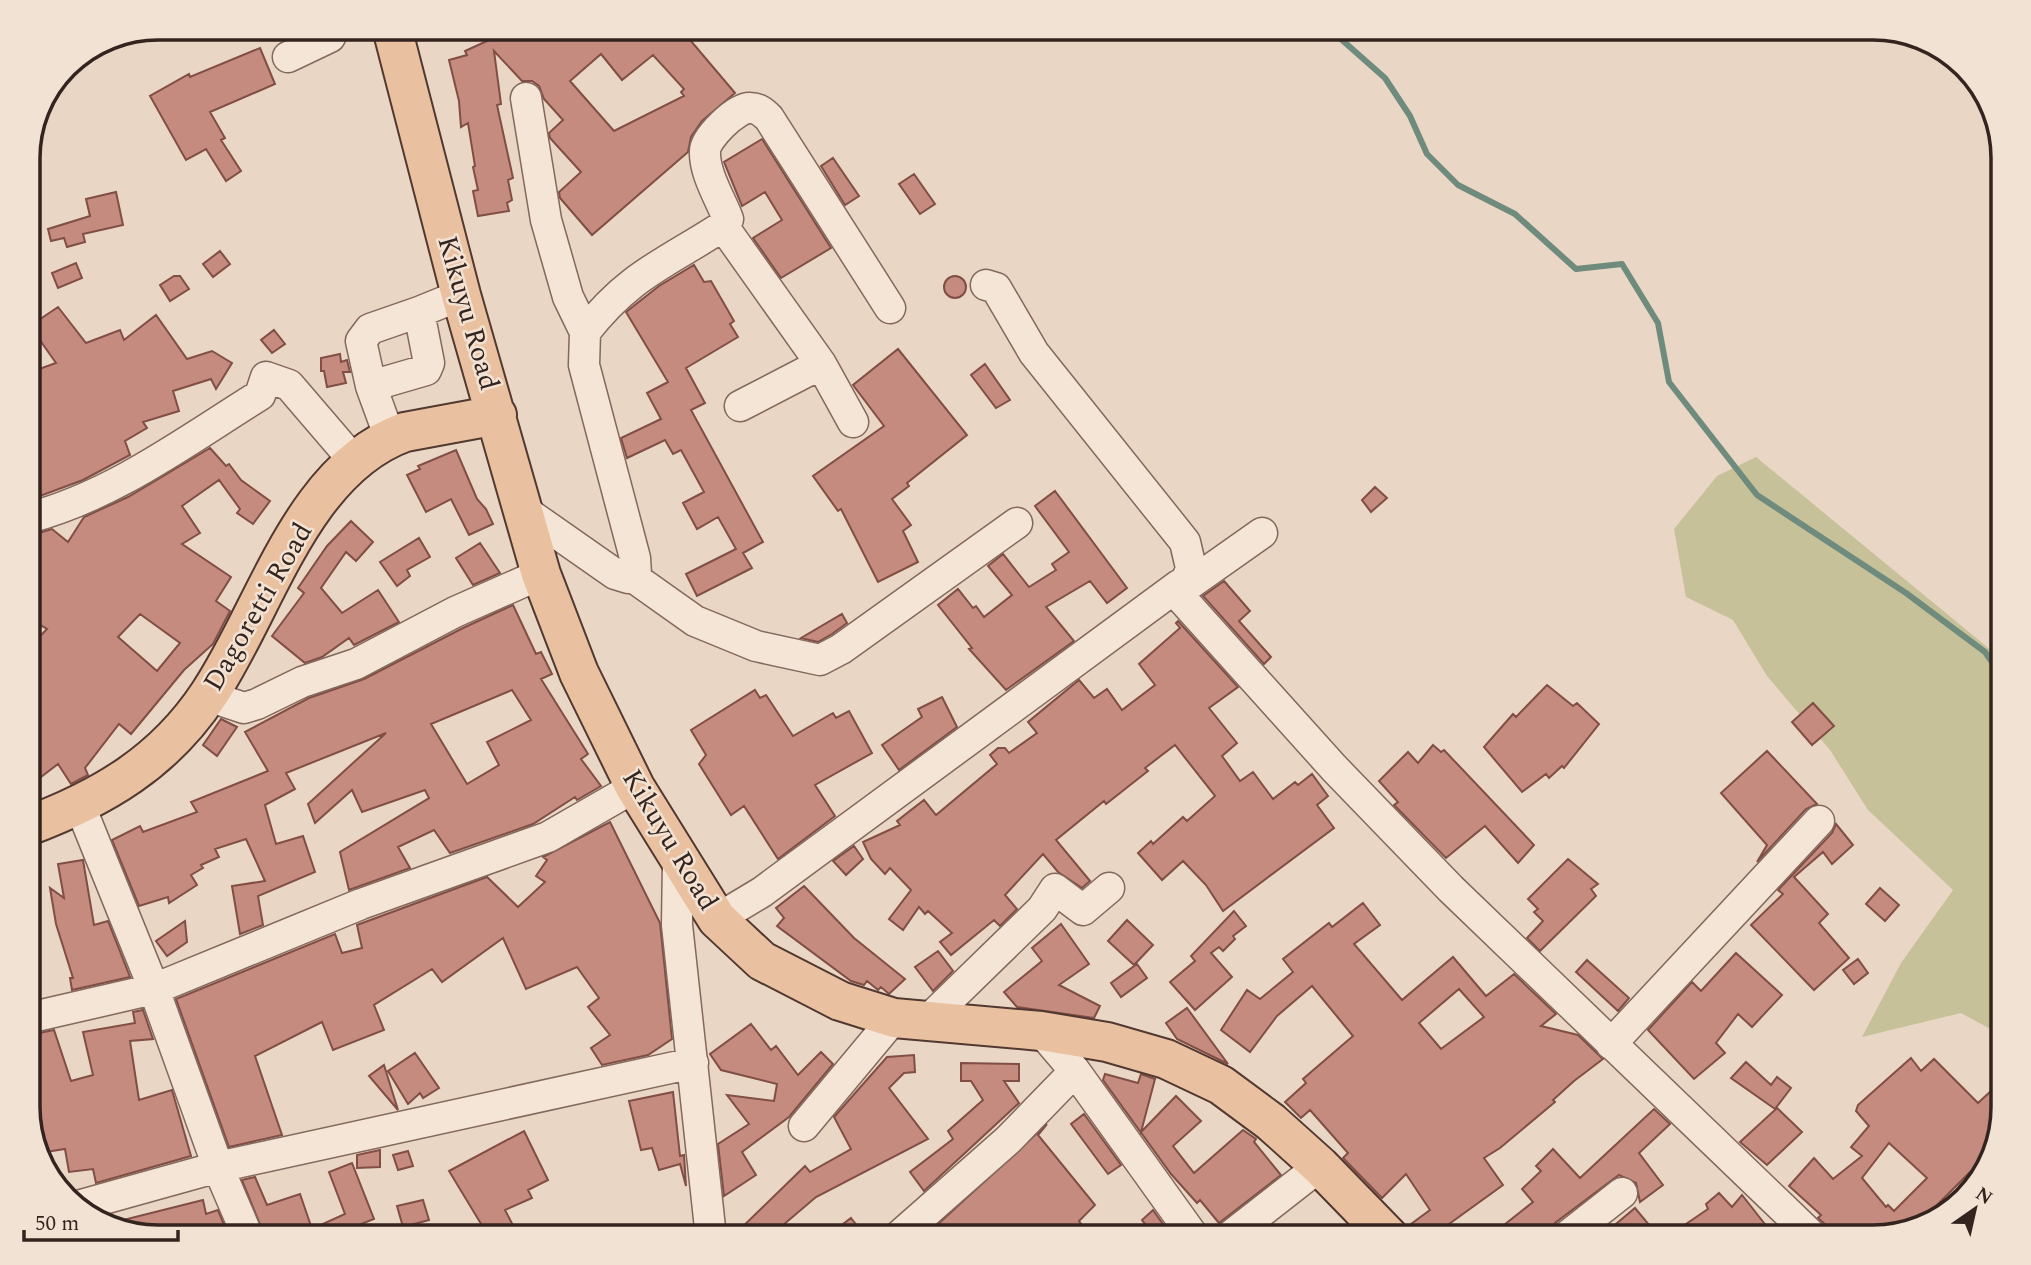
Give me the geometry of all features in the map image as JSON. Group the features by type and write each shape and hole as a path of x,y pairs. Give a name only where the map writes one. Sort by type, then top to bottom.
{"main road":[{"name":"Kikuyu Road","path":"395,40 461,295 541,574 579,673 635,787 678,861 717,919 762,961 840,1001 911,1019 1041,1031 1107,1042 1166,1059 1222,1085 1271,1122 1320,1166 1377,1225"},
{"name":"Dagoretti Road","path":"41,820 80,806 152,760 208,696 287,549 320,502 355,462 390,438 454,421 497,415"}],"street":[{"path":"288,57 324,40"},
{"path":"526,97 546,220 568,297 585,332 584,365 635,558 638,572 633,577"},
{"path":"585,332 608,302 642,274 723,226 728,219 705,163 704,148 707,138 742,109 751,108 762,111 769,118 890,308"},
{"path":"723,226 821,364 853,422"},
{"path":"986,285 996,288 1034,353 1185,542 1191,568 1182,599 1334,768 1451,889 1800,1225"},
{"path":"390,438 372,386 361,341 370,329 461,295"},
{"path":"372,386 426,370 429,363 419,312"},
{"path":"740,406 821,364"},
{"path":"41,515 66,508 126,479 260,395 266,377 289,385 355,462"},
{"path":"522,509 615,574 633,577 695,621 756,646 820,660 841,649 1017,523"},
{"path":"1184,588 1262,533"},
{"path":"208,696 244,708 257,704 302,682 356,664 456,612 541,574"},
{"path":"717,919 773,884 1169,590 1179,585 1184,588"},
{"path":"41,1015 155,989 361,904 548,837 635,787"},
{"path":"80,806 155,989 218,1167 243,1225"},
{"path":"1611,1044 1819,821"},
{"path":"678,861 677,925 710,1225"},
{"path":"804,1126 911,1019 1042,909 1055,890 1083,910 1109,888"},
{"path":"1041,1031 1075,1071 1185,1225"},
{"path":"90,1203 218,1167 693,1063"},
{"path":"912,1225 1008,1140 1075,1071"},
{"path":"1244,1225 1320,1166"},
{"path":"1581,1225 1622,1193"}],"shaded area":[{"path":"1756,457 1991,650 1991,1029 1961,1013 1862,1037 1901,963 1953,890 1868,810 1830,750 1767,676 1733,620 1686,597 1674,529 1717,476"}],"building":[{"path":"489,40 690,40 735,93 702,121 691,137 688,152 592,235 560,198 559,192 581,172 550,138 549,133 563,120 544,99 539,86 532,81 522,81 494,51 501,104 497,105 513,178 508,180 512,200 507,203 509,211 478,216 473,191 478,190 468,123 461,127 459,101 449,60 467,55 465,51","holes":["601,54 622,80 653,55 684,89 681,92 684,96 614,131 570,81"]},
{"path":"260,48 275,84 210,112 225,138 221,140 241,171 226,181 206,149 186,160 150,96 189,74 190,77"},
{"path":"762,139 831,248 781,278 753,238 782,220 765,192 742,206 724,162"},
{"path":"833,158 859,196 845,205 821,166"},
{"path":"914,174 935,204 920,214 899,184"},
{"path":"116,192 123,225 83,234 85,242 67,247 64,238 51,241 48,229 90,216 86,199"},
{"path":"220,251 230,264 213,277 203,264"},
{"path":"76,263 82,278 58,288 52,273"},
{"path":"694,265 704,282 711,281 734,321 730,324 738,337 686,368 705,403 691,410 763,542 743,553 752,568 697,596 686,574 736,549 718,517 697,529 683,503 704,492 681,450 673,454 665,440 627,458 621,438 661,419 647,393 668,382 626,312 659,286"},
{"path":"174,276 180,276 189,289 170,301 160,285"},
{"path":"955,276 963,279 966,287 963,295 955,298 947,295 944,287 947,279"},
{"path":"58,307 86,343 120,330 124,340 156,315 187,359 212,351 232,363 216,389 211,379 173,391 179,411 143,422 147,428 125,441 130,455 83,480 41,496 41,368 56,363 41,342 41,319"},
{"path":"274,330 285,344 272,353 261,340"},
{"path":"898,349 967,435 907,483 909,486 892,499 911,525 903,531 918,562 878,582 841,509 838,511 813,476 884,426 853,385"},
{"path":"340,354 341,362 347,360 350,372 343,372 346,383 327,387 324,371 321,371 321,358"},
{"path":"985,364 1010,400 996,408 971,375"},
{"path":"210,448 226,466 229,464 241,480 270,501 253,524 237,513 240,509 219,480 182,506 200,533 182,544 231,577 216,601 230,611 213,644 184,670 131,734 119,724 85,768 88,775 71,784 58,764 41,777 41,635 47,629 41,626 41,532 52,529 68,542 84,517 128,497","holes":["140,614 180,643 157,671 118,637"]},
{"path":"456,450 477,499 486,509 493,524 469,535 451,499 426,512 407,475 420,469 418,466"},
{"path":"1375,487 1387,498 1371,512 1362,500"},
{"path":"1055,491 1127,588 1107,603 1090,581 1046,607 1074,641 1006,690 969,649 972,648 938,605 958,589 984,617 1012,595 988,566 1003,554 1029,587 1056,570 1052,564 1069,552 1035,506"},
{"path":"351,521 373,542 356,561 346,552 321,588 342,613 378,590 399,622 354,645 349,638 322,657 305,663 272,636 304,593 298,588 327,546"},
{"path":"419,538 430,557 407,570 410,576 397,586 380,562"},
{"path":"480,543 500,573 473,585 456,558"},
{"path":"1224,581 1250,611 1239,621 1271,657 1264,664 1203,596"},
{"path":"513,605 536,654 541,652 552,674 541,679 588,754 581,759 601,786 577,800 575,797 533,824 450,853 434,830 398,847 410,868 349,890 340,852 429,798 425,790 362,812 352,790 315,823 308,804 386,733 286,773 295,789 265,805 276,844 303,836 315,872 258,896 263,925 240,934 232,886 265,881 246,839 215,849 219,857 201,865 203,868 191,875 197,885 169,903 168,897 139,906 112,840 140,826 143,832 197,812 191,802 268,771 245,732 309,698 364,679","holes":["512,690 531,720 487,742 499,765 467,784 431,724"]},
{"path":"842,614 847,623 832,634 818,642 801,638"},
{"path":"1178,621 1238,687 1209,708 1237,743 1222,756 1240,781 1253,772 1273,799 1295,782 1298,785 1312,774 1328,796 1317,805 1334,828 1223,911 1206,885 1183,861 1162,880 1138,853 1151,841 1153,844 1183,817 1187,821 1215,796 1175,745 1145,768 1148,771 1106,804 1104,801 1056,840 1090,881 1082,888 1058,872 1043,854 1005,895 1017,909 1000,926 994,920 951,955 940,942 952,933 928,911 925,914 919,907 903,930 889,919 911,890 890,868 885,874 871,859 863,842 900,825 897,821 924,800 936,815 997,764 990,755 998,748 1005,748 1009,753 1037,733 1028,722 1079,680 1094,698 1107,689 1122,710 1155,685 1139,664 1180,628 1176,623"},
{"path":"1547,685 1573,706 1577,703 1599,724 1564,768 1562,766 1549,778 1546,774 1522,792 1484,747 1513,714 1516,717"},
{"path":"755,690 760,698 766,695 793,736 833,713 836,718 849,711 872,753 815,785 835,816 778,859 744,806 731,815 699,764 706,755 691,730"},
{"path":"942,697 957,727 899,770 882,745 922,717 918,709"},
{"path":"1813,703 1834,726 1812,745 1792,722"},
{"path":"221,719 237,727 217,756 203,745"},
{"path":"1433,745 1441,752 1444,750 1534,845 1518,863 1485,826 1446,858 1394,805 1398,802 1379,781 1408,752 1418,763"},
{"path":"1767,751 1817,804 1806,809 1757,862 1767,845 1721,793"},
{"path":"610,822 660,923 672,1039 648,1055 602,1065 591,1048 610,1035 588,1007 599,998 577,967 526,989 503,938 442,982 432,969 374,1005 384,1030 333,1050 322,1022 255,1056 282,1135 229,1147 176,999 335,934 342,953 362,948 357,925 487,877 518,907 545,882 536,876 547,860 543,857"},
{"path":"1836,824 1853,845 1832,864 1823,852 1794,877 1828,914 1819,923 1849,958 1814,990 1751,925 1783,894 1778,890 1832,833"},
{"path":"854,846 863,859 846,875 833,861"},
{"path":"1568,859 1598,884 1591,889 1596,896 1540,951 1527,938 1543,921 1534,912 1538,909 1528,899"},
{"path":"83,860 94,925 108,921 130,977 72,990 70,978 73,978 56,924 50,888 64,898 58,864"},
{"path":"804,886 854,938 905,979 889,994 881,987 878,990 867,981 864,985 851,981 777,926 784,918 776,908"},
{"path":"1880,888 1899,905 1885,921 1866,904"},
{"path":"1363,903 1380,925 1354,944 1402,1000 1453,957 1486,996 1514,974 1556,1014 1541,1026 1578,1035 1603,1059 1574,1081 1553,1100 1555,1102 1500,1148 1484,1158 1503,1185 1448,1225 1412,1225 1430,1210 1406,1174 1382,1198 1343,1158 1348,1153 1310,1110 1301,1118 1285,1102 1306,1083 1303,1079 1353,1036 1312,986 1277,1016 1250,1052 1221,1030 1247,990 1260,999 1293,972 1283,959 1329,923 1332,927","holes":["1459,989 1484,1017 1441,1049 1419,1023"]},
{"path":"1234,911 1246,926 1233,936 1235,939 1223,951 1219,947 1211,953 1232,977 1195,1010 1170,982 1195,961 1191,956"},
{"path":"1127,920 1153,945 1134,965 1108,941"},
{"path":"185,921 187,942 167,956 156,941"},
{"path":"1061,924 1089,964 1059,985 1100,1006 1094,1018 1017,1007 1004,992 1042,961 1032,948"},
{"path":"938,951 953,971 933,991 915,967"},
{"path":"1736,953 1782,995 1752,1027 1738,1014 1716,1043 1725,1053 1694,1079 1648,1030 1692,982 1701,991"},
{"path":"1858,959 1868,973 1854,984 1843,970"},
{"path":"1587,960 1629,998 1618,1011 1576,972"},
{"path":"1137,964 1147,978 1121,997 1111,983"},
{"path":"1187,1008 1228,1064 1177,1039 1166,1023"},
{"path":"143,1010 153,1039 130,1041 139,1100 172,1090 191,1156 96,1183 93,1169 69,1172 65,1149 50,1151 47,1144 41,1114 41,1033 54,1030 71,1081 93,1075 83,1032 135,1023 133,1012"},
{"path":"751,1024 771,1050 776,1046 798,1075 821,1052 833,1064 789,1117 742,1152 756,1175 724,1196 718,1144 749,1124 727,1095 774,1101 777,1084 721,1070 710,1054"},
{"path":"415,1053 439,1088 423,1098 420,1093 408,1104 388,1071"},
{"path":"914,1055 915,1072 904,1073 889,1088 928,1139 816,1197 783,1225 744,1225 805,1166 810,1172 851,1149 834,1117 887,1057"},
{"path":"1911,1058 1921,1071 1934,1059 1978,1103 1991,1091 1990,1122 1979,1159 1968,1174 1940,1174 1940,1202 1936,1206 1918,1216 1888,1224 1826,1225 1818,1218 1821,1215 1789,1186 1814,1158 1833,1179 1862,1156 1851,1147 1869,1126 1856,1111 1858,1105","holes":["1889,1143 1927,1178 1894,1211 1888,1205 1886,1207 1862,1178"]},
{"path":"1746,1062 1771,1085 1777,1077 1791,1088 1775,1109 1731,1078"},
{"path":"961,1063 1019,1064 1019,1081 1004,1081 1019,1103 924,1191 910,1172 953,1139 948,1131 983,1100 971,1081 961,1081"},
{"path":"384,1065 398,1110 369,1076"},
{"path":"1105,1074 1138,1083 1141,1074 1155,1079 1141,1132 1176,1096 1201,1121 1173,1146 1194,1173 1243,1130 1256,1139 1254,1142 1281,1175 1219,1223 1200,1200 1197,1203 1171,1174 1103,1080"},
{"path":"673,1092 680,1156 684,1155 686,1186 680,1164 659,1170 652,1148 641,1150 629,1101"},
{"path":"1777,1108 1802,1132 1767,1165 1740,1142"},
{"path":"1654,1109 1670,1124 1639,1153 1663,1185 1640,1202 1636,1183 1619,1175 1554,1225 1504,1225 1533,1202 1522,1189 1541,1171 1536,1166 1553,1149 1580,1178"},
{"path":"1084,1114 1121,1165 1108,1174 1071,1124"},
{"path":"1047,1124 1038,1135 1095,1205 1079,1221 1082,1225 937,1225"},
{"path":"524,1131 548,1180 528,1190 532,1198 505,1210 513,1225 482,1225 449,1171"},
{"path":"380,1150 380,1167 357,1168 357,1155"},
{"path":"408,1151 413,1166 398,1170 393,1155"},
{"path":"352,1163 374,1219 358,1225 321,1225 345,1214 329,1172"},
{"path":"255,1177 267,1205 300,1194 311,1225 260,1225 242,1180"},
{"path":"1719,1193 1732,1207 1742,1195 1766,1225 1687,1225 1708,1209 1706,1204"},
{"path":"203,1200 206,1214 218,1210 224,1225 159,1225 124,1220"},
{"path":"423,1200 429,1220 402,1225 397,1206"},
{"path":"1635,1208 1649,1225 1615,1225"},
{"path":"1153,1210 1164,1225 1146,1225 1142,1220"},
{"path":"851,1218 857,1225 842,1225"}],"waterway":[{"path":"1342,40 1385,78 1410,116 1427,154 1458,185 1515,214 1576,269 1622,264 1658,323 1669,382 1757,495 1906,593 1985,652 1991,661"}]}
